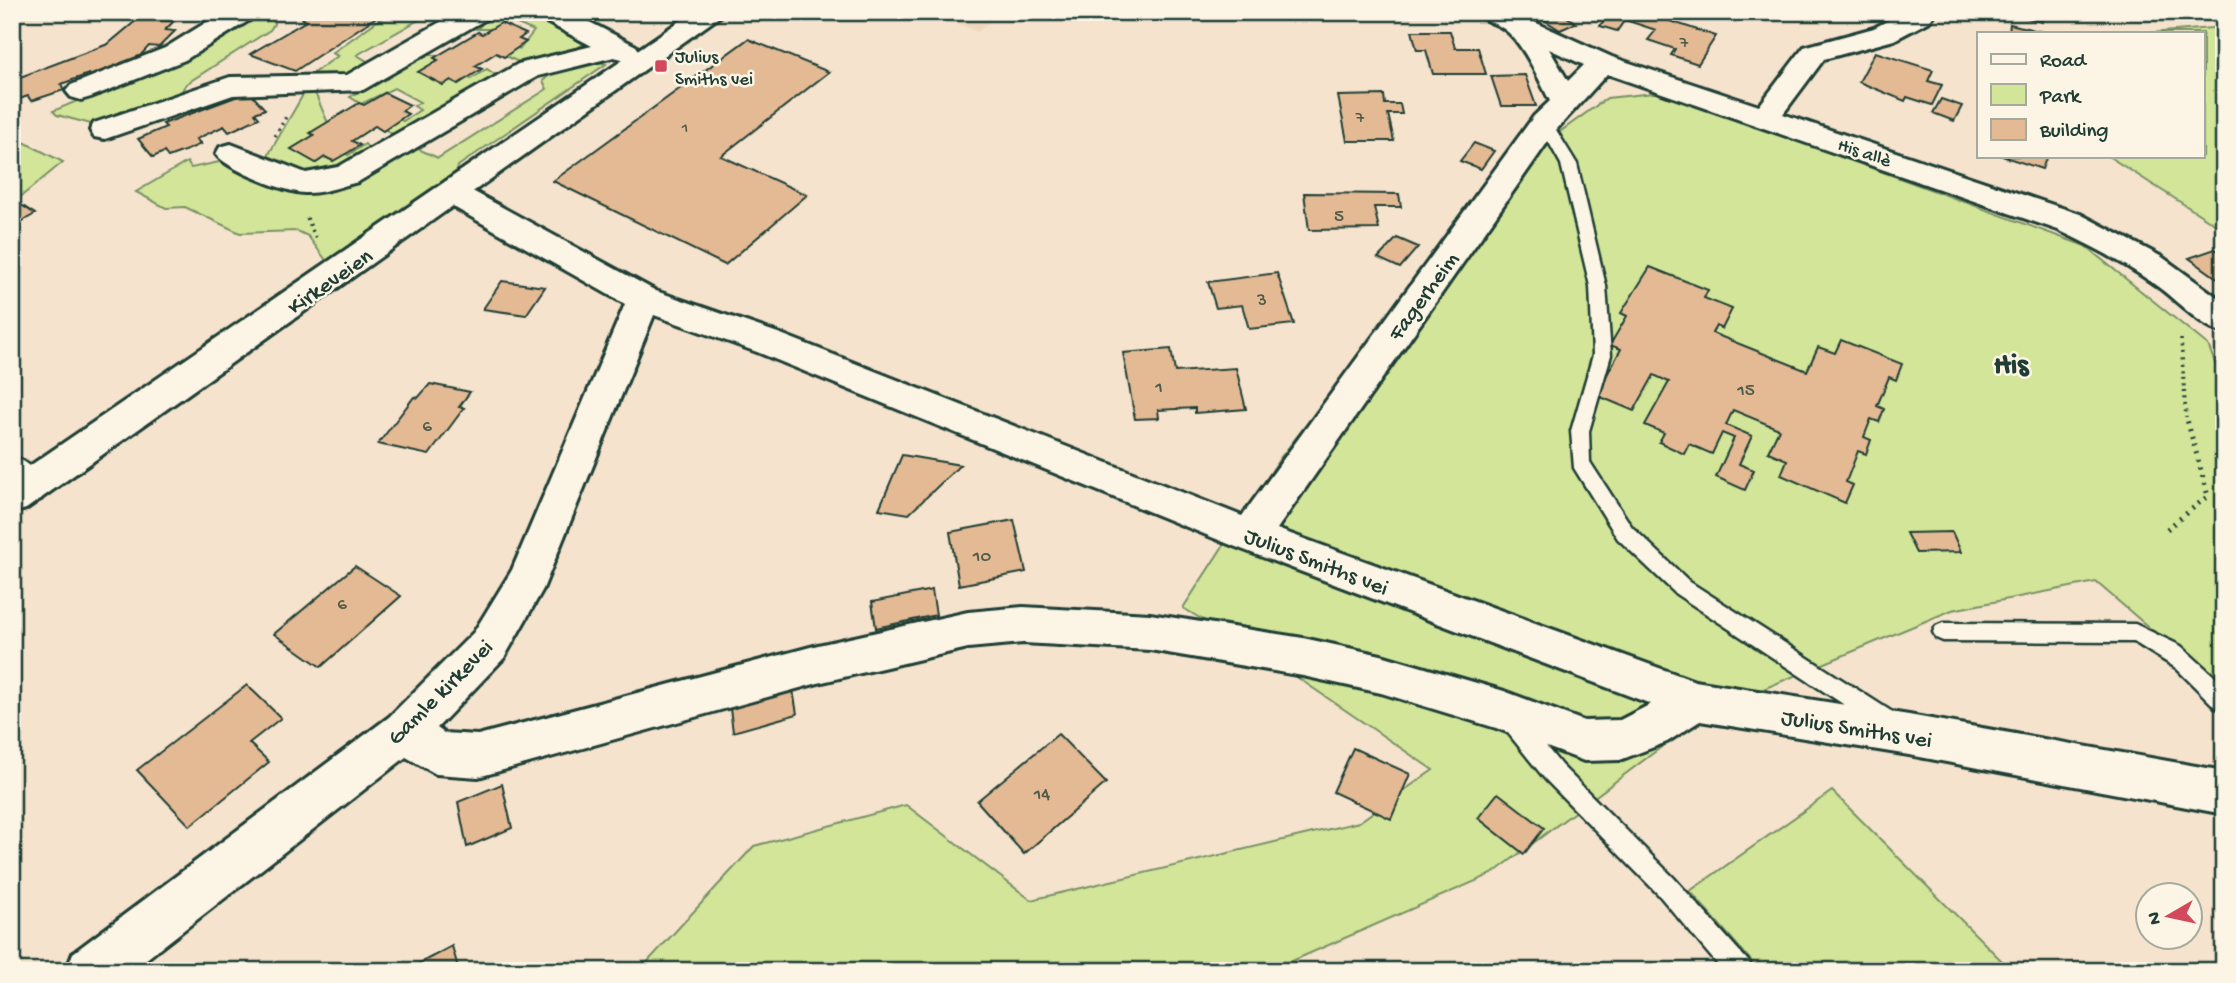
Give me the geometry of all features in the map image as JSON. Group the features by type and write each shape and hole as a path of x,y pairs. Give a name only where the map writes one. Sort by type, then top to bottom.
{"street":[{"path":"80,91 175,54 243,12"},
{"path":"105,130 230,86 353,84 478,12"},
{"path":"549,12 630,54"},
{"name":"Kirkeveien","path":"17,486 454,194 630,54 712,12"},
{"name":"His allè","path":"1489,12 1602,63 2070,222 2106,238 2157,267 2224,321"},
{"path":"1766,117 1814,53 1884,34 1920,15"},
{"path":"1516,25 1543,61 1555,112"},
{"name":"Kirkeveien","path":"231,154 257,167 309,182 347,175 528,70 630,54"},
{"name":"Fagerheim","path":"1250,536 1555,112 1602,63"},
{"name":"Julius Smiths vei","path":"454,194 643,299 782,348 1250,536 1695,701 1909,735 2224,793"},
{"name":"Gamle kirkevei","path":"91,971 405,731 489,645 529,577 643,299"},
{"path":"405,731 436,753 478,755 818,664 968,630 1023,625 1150,632 1303,657 1381,674 1504,711 1545,729 1584,741 1620,740 1651,728 1695,701"}],"lane":[{"path":"1555,112 1598,286 1602,355 1580,431 1581,463 1625,533 1683,588 1909,735"},
{"path":"1943,632 2135,633 2162,643 2193,665 2224,701"},
{"path":"1504,711 1553,772 1666,886 1740,971"}],"path":[{"path":"257,167 306,83"},
{"path":"309,182 307,220 316,239 340,272"},
{"path":"2167,530 2208,496 2183,407 2183,299 2190,292"}],"shaded area":[{"path":"929,12 1000,12 978,32"}],"green space":[{"path":"255,12 273,12 274,24 270,30 186,84 181,92 91,124 57,115 53,111 158,67"},
{"path":"402,12 460,12 447,21 431,13 357,55 372,64 348,75 309,76 338,56 332,53 380,19"},
{"path":"512,12 537,13 587,42 572,51 523,64 499,53 512,45 520,49 534,31 508,20 492,29 477,29 484,22"},
{"path":"2224,27 2224,230 2111,158 2204,158 2204,32 2162,32"},
{"path":"426,52 444,59 428,69 454,82 463,76 471,79 487,69 500,78 400,138 379,126 394,117 403,121 420,110 414,106 420,102 394,88 361,104 350,97"},
{"path":"596,61 606,64 458,166 456,176 328,263 308,236 297,231 240,233 185,207 166,208 136,192 187,162 191,168 224,161 288,185 414,147 438,158 547,89 543,81 548,76 575,64"},
{"path":"310,90 316,95 340,151 348,155 365,144 373,154 320,172 297,170 266,159 304,93"},
{"path":"1663,92 2085,246 2208,345 2224,386 2224,692 2096,582 1952,610 1708,712 1492,874 1269,971 639,971 754,846 906,805 1031,900 1359,822 1433,770 1282,667 1183,608 1280,458 1508,169 1607,98"},
{"path":"12,136 63,162 12,204"},
{"path":"1832,791 2012,971 1760,971 1690,891"}],"building":[{"path":"312,12 378,12 374,15 378,16 295,71 250,54 306,21 302,19"},
{"path":"1547,12 1560,12 1576,23 1560,30 1538,16"},
{"path":"1631,12 1664,12 1671,14 1667,20 1716,36 1698,64 1671,55 1675,49 1648,40 1656,30 1625,20"},
{"path":"2006,12 2044,12 2042,22"},
{"path":"1607,16 1624,21 1617,31 1600,26"},
{"path":"138,19 174,21 165,30 175,31 159,47 149,46 140,56 121,63 124,68 92,80 89,74 61,84 64,90 31,101 28,96 17,100 12,80 108,44"},
{"path":"501,23 526,34 519,39 526,42 504,57 496,53 475,66 482,69 458,84 451,80 443,85 418,72 438,60 434,58 478,32 482,34"},
{"path":"2010,24 2043,32 2009,32"},
{"path":"1412,31 1450,31 1455,48 1478,48 1486,74 1433,74 1426,50 1417,50"},
{"path":"748,39 829,72 721,156 807,195 725,265 553,181"},
{"path":"1875,52 1933,70 1928,81 1942,85 1932,105 1907,97 1905,101 1859,82"},
{"path":"1525,75 1536,106 1501,106 1491,76"},
{"path":"249,92 265,109 255,113 259,118 229,132 224,126 196,139 201,144 187,150 168,157 164,152 153,157 138,139 166,127 163,124"},
{"path":"385,93 410,105 402,111 408,114 383,131 375,126 352,141 360,145 349,152 333,161 325,157 316,163 291,149 314,135 310,133 359,103 364,105"},
{"path":"1384,95 1385,104 1400,104 1402,114 1388,114 1394,141 1347,141 1338,96"},
{"path":"1941,99 1962,106 1954,121 1933,113"},
{"path":"1474,143 1494,151 1481,169 1460,161"},
{"path":"2008,158 2046,158 2042,169"},
{"path":"1304,193 1399,194 1401,207 1374,207 1379,229 1309,230"},
{"path":"12,199 35,214 12,227"},
{"path":"1397,238 1418,247 1400,268 1378,258"},
{"path":"2215,249 2224,255 2224,283 2189,258"},
{"path":"1650,267 1708,290 1704,298 1732,309 1722,329 1716,326 1712,333 1807,371 1818,347 1835,353 1841,340 1902,364 1896,380 1889,377 1877,406 1884,409 1879,422 1871,419 1864,437 1871,440 1866,454 1858,451 1846,482 1853,485 1845,503 1781,475 1787,460 1768,452 1779,429 1733,410 1726,425 1752,436 1739,464 1754,470 1745,490 1716,477 1734,438 1722,433 1712,454 1689,444 1684,454 1659,442 1664,433 1645,425 1669,382 1654,375 1634,411 1596,395 1621,349 1610,345 1627,316 1621,313"},
{"path":"1277,273 1294,324 1249,329 1242,305 1216,308 1208,282"},
{"path":"502,281 545,287 526,315 483,309"},
{"path":"1171,349 1175,372 1236,368 1246,409 1195,413 1195,408 1158,410 1159,418 1135,419 1123,353"},
{"path":"430,384 470,392 459,407 464,408 429,455 378,444 414,397 418,398"},
{"path":"902,455 960,465 909,514 879,509"},
{"path":"1014,520 1026,572 959,585 950,532"},
{"path":"1952,532 1961,552 1916,553 1906,533"},
{"path":"355,566 401,596 321,667 274,634"},
{"path":"932,590 936,615 876,628 872,602"},
{"path":"792,684 797,714 733,732 729,701"},
{"path":"247,685 281,718 249,743 269,762 190,826 137,770"},
{"path":"1058,734 1106,783 1024,854 977,801"},
{"path":"1353,748 1410,774 1391,819 1333,792"},
{"path":"502,784 512,828 467,847 458,802"},
{"path":"1498,793 1544,828 1524,854 1478,818"},
{"path":"452,946 459,971 405,971"}],"place":[{"name":"Julius Smiths vei","path":"661,66"}],"district":[{"name":"His","path":"2011,363"}]}
